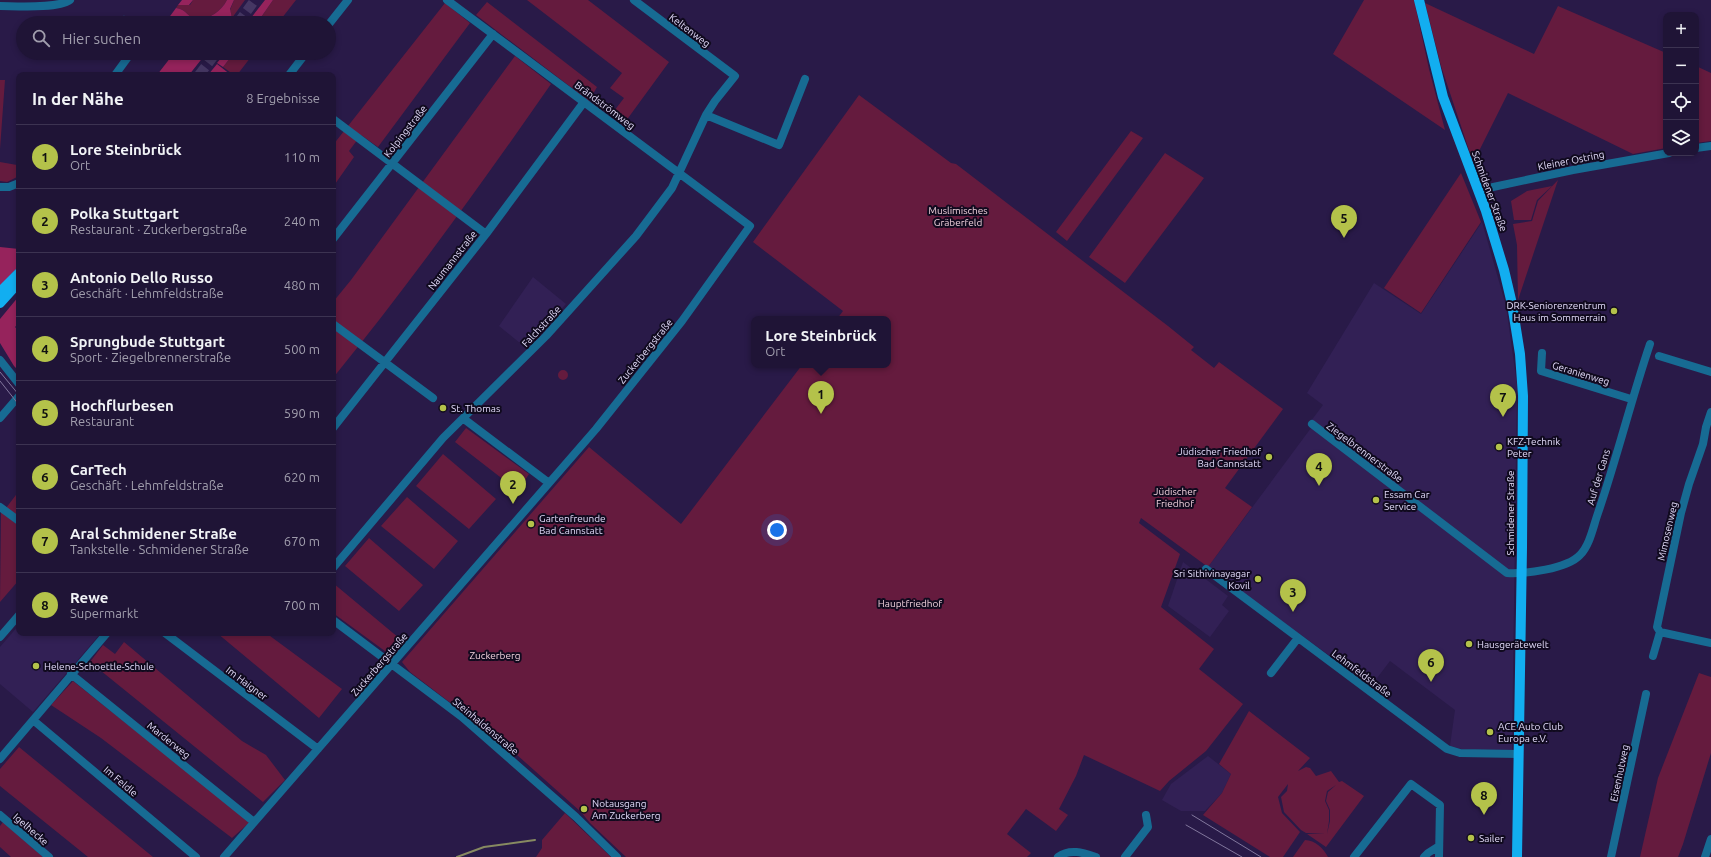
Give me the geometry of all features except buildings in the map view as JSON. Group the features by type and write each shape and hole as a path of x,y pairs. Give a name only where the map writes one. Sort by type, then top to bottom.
{"main road":[{"name":"Schmidener Straße","path":"1419,0 1440,85 1456,133 1490,222 1509,291 1520,354 1523,396 1522,594 1517,857"},
{"path":"0,292 16,276"},
{"path":"0,303 16,285"}],"street":[{"path":"0,6 46,6 67,2 70,0"},
{"path":"335,16 348,0"},
{"name":"Brändströmweg","path":"447,0 750,226"},
{"name":"Keltenweg","path":"634,0 735,76"},
{"name":"Kolpingstraße","path":"336,235 493,34"},
{"path":"117,72 126,60"},
{"path":"291,72 301,60"},
{"name":"Falchstraße","path":"336,564 442,438 464,419 546,336 636,236 672,188 678,172 706,116 715,101 735,76"},
{"path":"706,116 779,145 805,79"},
{"name":"Naumannstraße","path":"336,424 486,234 584,102"},
{"path":"336,121 486,234"},
{"path":"1699,148 1711,146"},
{"name":"Kleiner Ostring","path":"1479,190 1567,171 1663,154"},
{"path":"0,187 8,187 16,184"},
{"name":"Zuckerbergstraße","path":"224,857 594,431 678,327 750,226"},
{"path":"336,326 433,398"},
{"name":"Auf der Gans","path":"1522,572 1557,567 1570,562 1580,555 1586,546 1606,488 1631,399 1650,344"},
{"name":"Geranienweg","path":"1542,353 1541,371 1631,399"},
{"path":"1659,356 1711,372"},
{"path":"0,360 16,380"},
{"path":"0,418 16,399"},
{"name":"Mimosenweg","path":"1653,656 1660,632 1657,627 1681,513 1689,484 1707,445 1706,427 1711,412"},
{"path":"464,419 549,483"},
{"name":"Ziegelbrennerstraße","path":"1312,424 1507,573 1517,583 1522,594"},
{"path":"0,507 16,519"},
{"name":"Lehmfeldstraße","path":"1206,569 1448,749 1460,753 1519,754"},
{"path":"1507,573 1522,572"},
{"path":"0,638 16,619"},
{"name":"Steinhaldenstraße","path":"336,622 393,663 462,717 576,817 618,857"},
{"path":"1660,632 1711,643"},
{"path":"0,759 104,636"},
{"name":"Im Haigner","path":"169,636 318,749"},
{"path":"1271,673 1298,638"},
{"name":"Marderweg","path":"71,674 254,822"},
{"name":"Eisenhutweg","path":"1611,857 1646,694"},
{"name":"Im Feldle","path":"33,720 196,857"},
{"path":"1354,857 1411,784 1440,805 1439,857"},
{"name":"Igelhecke","path":"0,815 49,857"},
{"path":"1125,857 1148,827 1146,815"},
{"path":"1705,857 1711,839"},
{"path":"1424,857 1439,846"},
{"path":"1058,857 1072,852 1082,852 1096,857"}],"shaded area":[{"path":"182,0 193,0 189,5 178,5"},
{"path":"227,0 234,0 230,9 232,16 211,16 222,8"},
{"path":"265,0 273,0 262,16 252,16"},
{"path":"176,8 190,16 170,16"},
{"path":"169,60 201,60 191,72 159,72"},
{"path":"219,60 228,60 223,67 217,63"},
{"path":"217,64 227,72 210,72"},
{"path":"1482,222 1506,306 1517,385 1512,750 1461,749 1450,746 1455,710 1390,661 1371,686 1208,567 1314,424 1311,421 1323,405 1307,393 1374,283 1421,314"},
{"path":"0,247 16,249 16,269 0,286"},
{"path":"533,277 566,304 526,348 499,326"},
{"path":"16,300 16,368 0,343 0,319"},
{"path":"1183,562 1228,596 1222,605 1229,611 1210,637 1168,606"},
{"name":"Helene-Schoettle-Schule","path":"16,628 16,636 98,636 33,712 0,684 0,647"},
{"path":"1208,756 1231,774 1222,793 1205,811 1181,811 1162,800 1171,784"}],"green space":[{"path":"193,0 227,0 222,8 211,16 190,16 182,10 176,8 178,5 190,5"},
{"path":"234,0 245,0 233,16 232,16 230,10"},
{"path":"273,0 296,0 283,16 262,16"},
{"path":"527,0 588,0 669,62 623,125 611,115 624,98 610,88 622,73"},
{"path":"1364,0 1414,0 1429,69 1445,130 1333,54"},
{"path":"487,2 597,87 589,101 476,15"},
{"path":"445,3 470,23 378,147 361,135 349,151 354,157 336,183 336,141"},
{"path":"1425,3 1534,54 1558,6 1663,52 1663,149 1633,154 1508,93 1477,155 1471,156 1441,66"},
{"path":"515,56 551,84 445,233 336,374 336,298"},
{"path":"228,60 249,60 239,72 230,72 223,67"},
{"path":"1699,67 1711,73 1711,141 1699,143"},
{"path":"0,80 5,80 0,149"},
{"name":"Hauptfriedhof","path":"859,95 951,163 956,164 1168,326 1194,347 1191,350 1214,368 1219,362 1283,409 1225,488 1252,507 1208,567 1141,518 1139,523 1180,554 1161,607 1214,649 1199,669 1243,704 1206,751 1169,781 1160,791 1084,755 1076,776 1059,809 1068,815 1056,831 1026,809 1007,834 1031,853 1027,857 626,857 590,823 581,812 507,746 410,672 402,662 589,447 681,524 800,368 891,368 891,316 839,316 843,311 753,242"},
{"path":"1131,131 1143,138 1067,241 1056,232"},
{"path":"1165,153 1204,178 1125,283 1089,257"},
{"path":"0,162 16,165 16,178 7,182 0,181"},
{"path":"1461,173 1481,222 1421,313 1384,288"},
{"path":"1558,180 1518,300 1517,245 1513,224 1532,221 1538,201"},
{"path":"1552,186 1537,200 1531,220 1514,220 1511,201 1527,191"},
{"path":"561,370 565,370 567,371 567,379 561,380 558,377 558,373"},
{"path":"466,428 529,474 518,491 455,442"},
{"path":"443,454 496,499 469,529 416,486"},
{"path":"16,495 16,515 6,508"},
{"path":"407,497 458,541 434,569 381,526"},
{"path":"1,511 16,524 16,583 0,602"},
{"path":"369,538 423,585 399,611 345,566"},
{"path":"336,586 405,643 393,657 336,615"},
{"path":"221,636 270,636 342,689 319,718"},
{"path":"124,642 242,741 266,755 285,780 263,802 90,662 103,645 115,654"},
{"path":"1699,673 1711,677 1711,753 1683,844 1678,857 1640,857 1658,778"},
{"path":"73,681 250,822 232,838 101,738 51,705"},
{"path":"1249,711 1310,758 1298,771 1306,767 1310,768 1316,776 1331,771 1339,782 1342,781 1364,796 1326,847 1307,834 1325,833 1306,833 1301,830 1284,812 1281,797 1287,791 1288,784 1278,797 1282,813 1300,832 1283,857 1270,857 1203,815 1222,793 1231,774 1219,764","holes":["1336,785 1328,792 1326,801 1330,810 1330,821 1327,834 1329,810 1325,801 1327,791"]},
{"path":"19,747 153,857 88,857 0,786 0,769"},
{"path":"565,813 611,857 536,857 542,848 542,840"},
{"path":"3,822 43,857 11,857 0,847 0,826"},
{"path":"1305,840 1309,840 1319,846 1328,857 1293,857"}],"waterway":[{"path":"457,857 484,847 535,840"}],"tunnel":[{"path":"243,16 255,0"},
{"path":"201,72 211,60"}],"tram line":[{"path":"0,372 16,391"},
{"path":"0,381 16,401"},
{"path":"1192,815 1261,857"},
{"path":"1186,825 1242,857"}],"place":[{"name":"Hochflurbesen","path":"1344,238"},
{"name":"DRK-Seniorenzentrum Haus im Sommerrain","path":"1614,311"},
{"name":"St. Thomas","path":"443,408"},
{"name":"Lore Steinbrück","path":"821,414"},
{"name":"Aral Schmidener Straße","path":"1503,417"},
{"name":"KFZ-Technik Peter","path":"1499,447"},
{"name":"Jüdischer Friedhof Bad Cannstatt","path":"1269,457"},
{"name":"Sprungbude Stuttgart","path":"1319,486"},
{"name":"Essam Car Service","path":"1376,500"},
{"name":"Polka Stuttgart","path":"513,504"},
{"name":"Gartenfreunde Bad Cannstatt","path":"531,524"},
{"name":"Sri Sithivinayagar Kovil","path":"1258,579"},
{"name":"Antonio Dello Russo","path":"1293,612"},
{"name":"Hausgerätewelt","path":"1469,644"},
{"name":"Helene-Schoettle-Schule","path":"36,666"},
{"name":"CarTech","path":"1431,682"},
{"name":"ACE Auto Club Europa e.V.","path":"1490,732"},
{"name":"Notausgang Am Zuckerberg","path":"584,809"},
{"name":"Rewe","path":"1484,815"},
{"name":"Sailer","path":"1471,838"}],"park label":[{"name":"Muslimisches Gräberfeld","path":"958,216"},
{"name":"Jüdischer Friedhof","path":"1175,496"},
{"name":"Zuckerberg","path":"495,655"}]}
